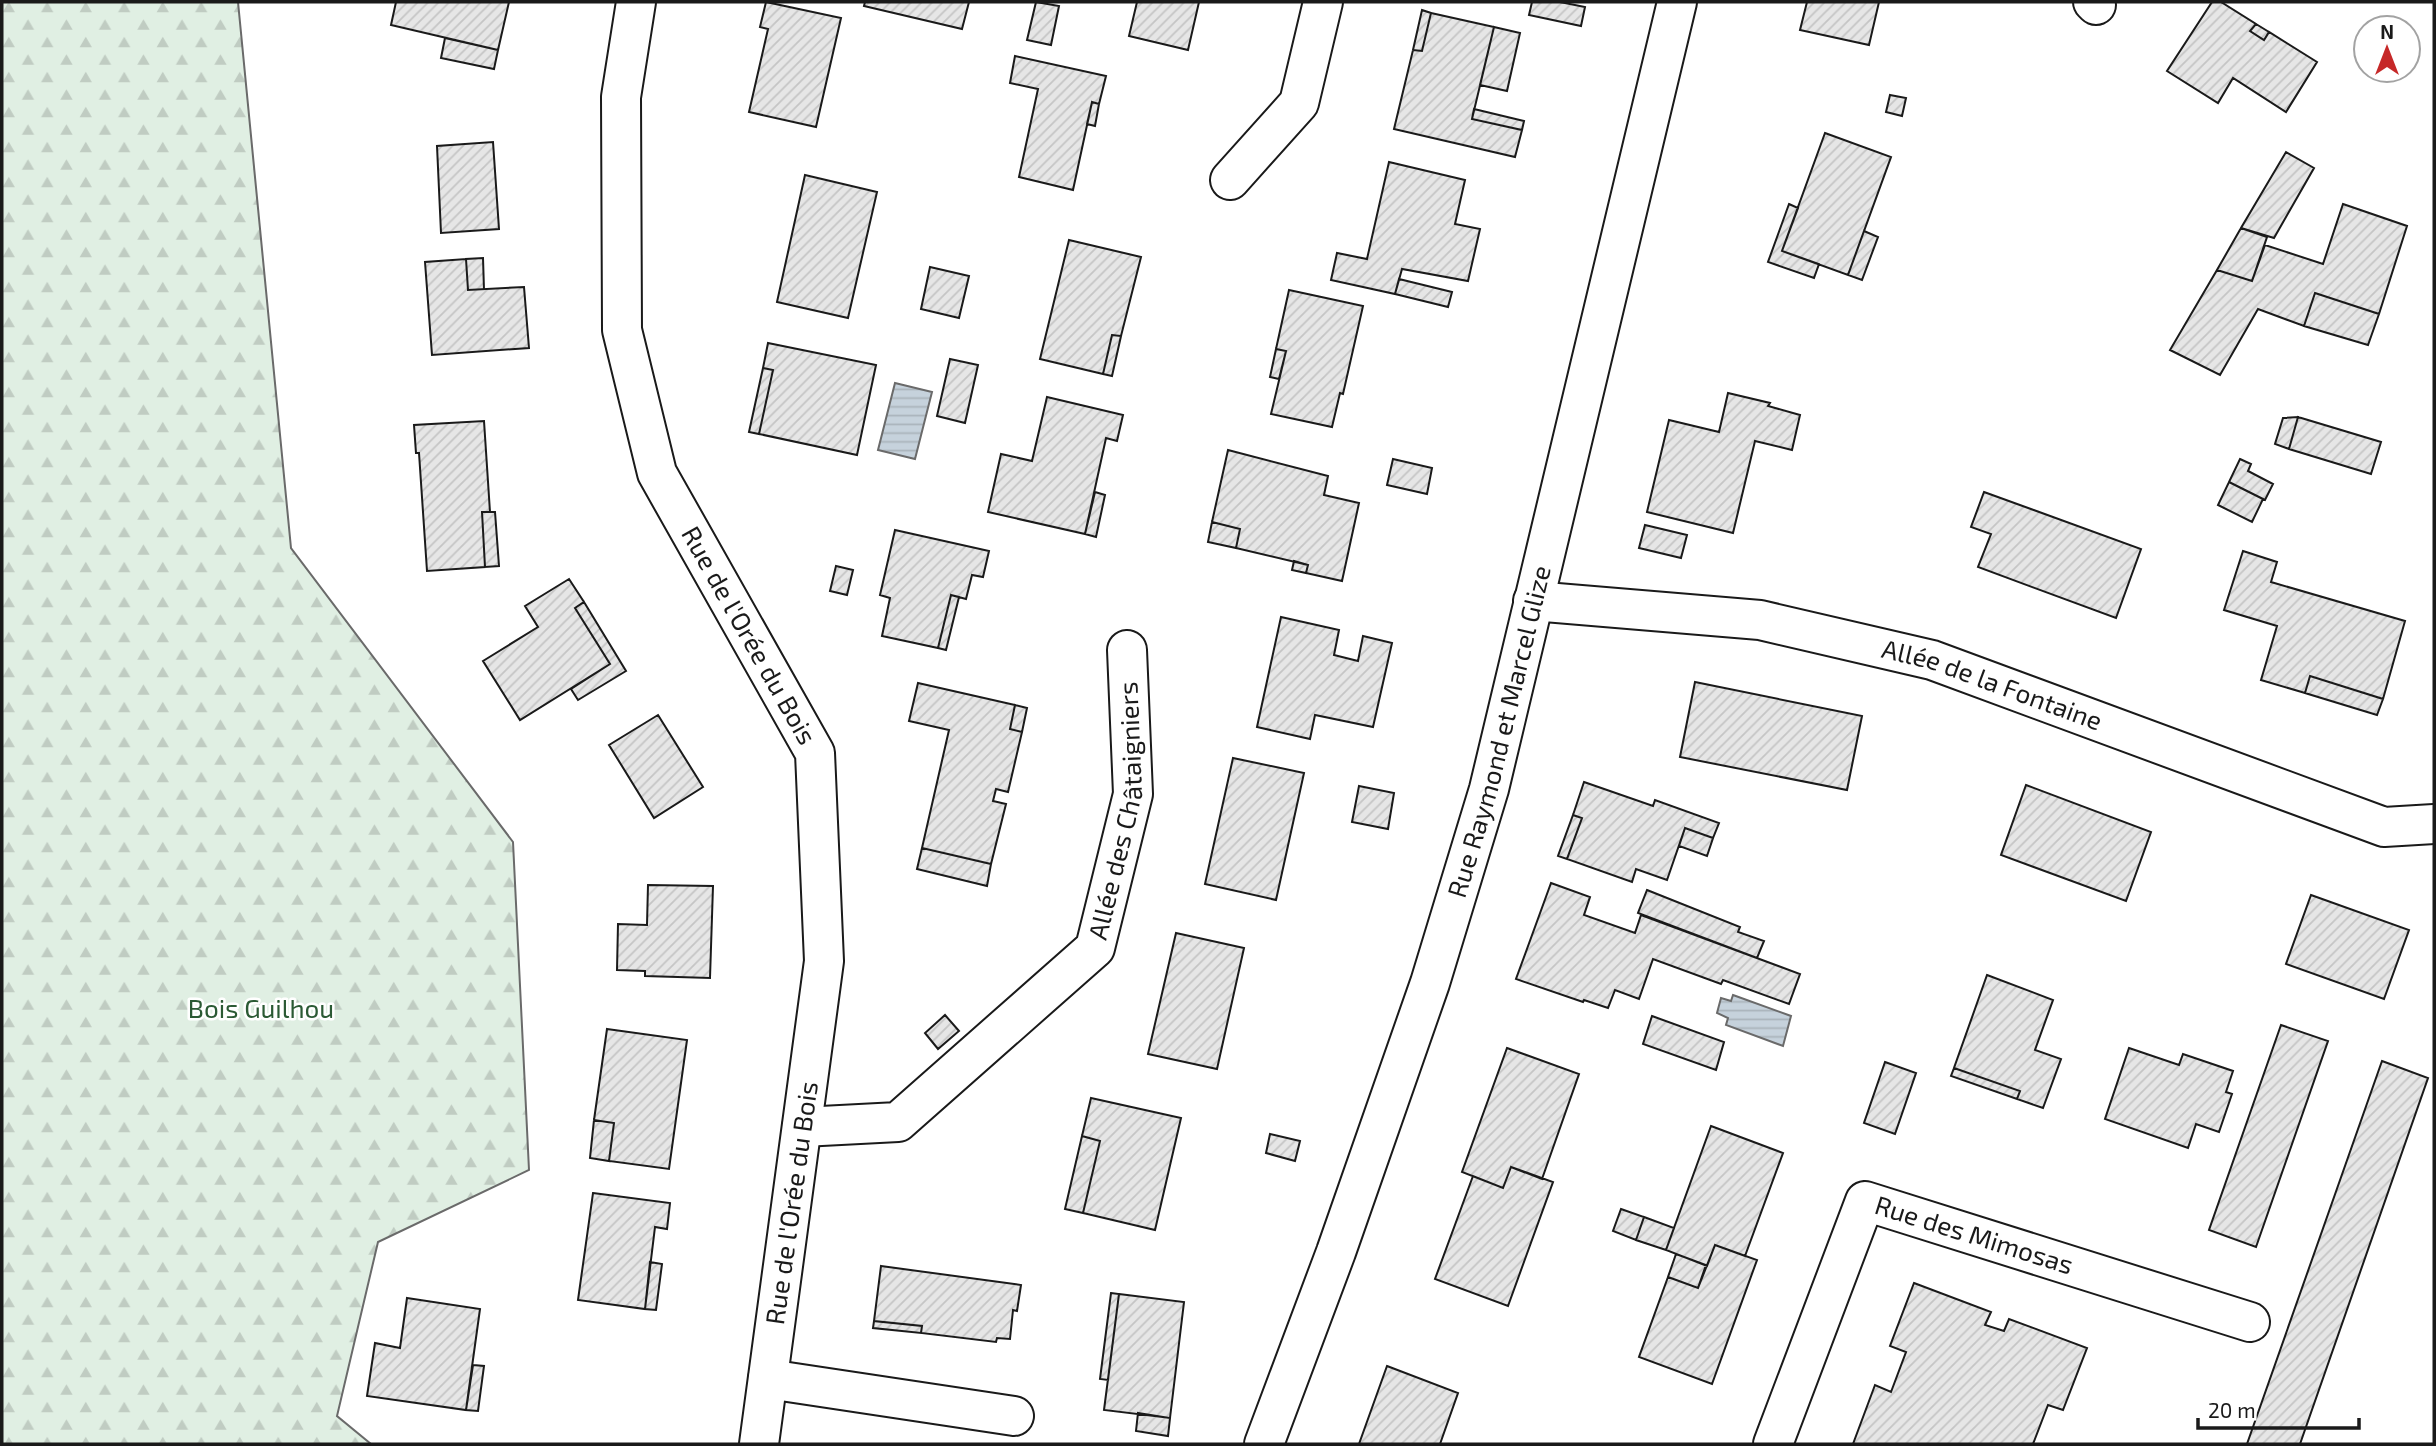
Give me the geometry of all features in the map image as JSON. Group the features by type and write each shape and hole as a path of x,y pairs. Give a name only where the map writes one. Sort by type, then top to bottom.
{"street":[{"name":"Rue de l'Orée du Bois","path":"636,2 621,97 622,330 657,473 815,753 824,961 759,1444"},
{"path":"1230,180 1299,103 1323,2"},
{"name":"Rue Raymond et Marcel Glize","path":"1264,1444 1336,1252 1430,983 1489,789 1677,2"},
{"name":"Allée de la Fontaine","path":"1534,601 1760,620 1932,660 2385,827 2434,824"},
{"name":"Allée des Châtaigniers","path":"802,1127 898,1122 1095,948 1133,794 1127,650"},
{"name":"Rue des Mimosas","path":"1773,1444 1865,1201 2250,1322"},
{"path":"768,1379 1014,1416"}],"green space":[{"name":"Bois Guilhou","path":"2,2 238,2 291,548 513,842 529,1170 378,1242 337,1416 371,1444 2,1444"}],"shaded area":[{"path":"895,383 932,392 915,459 878,450"},
{"path":"1733,995 1791,1016 1783,1046 1726,1025 1728,1018 1717,1013 1721,998 1731,1001"}],"building":[{"path":"396,2 509,2 498,50 391,25"},
{"path":"766,2 841,18 816,127 749,112 768,29 760,27"},
{"path":"865,2 969,2 962,29 864,6"},
{"path":"1036,2 1059,6 1051,45 1027,40"},
{"path":"1137,2 1199,2 1188,50 1129,36"},
{"path":"1532,2 1560,2 1585,7 1581,26 1529,15"},
{"path":"1807,2 1879,2 1869,45 1800,30"},
{"path":"2212,2 2221,2 2256,24 2250,31 2264,40 2269,32 2317,62 2286,112 2233,78 2218,103 2167,71"},
{"path":"1422,10 1431,13 1422,51 1413,50"},
{"path":"1431,13 1494,27 1472,119 1522,130 1515,157 1394,129 1413,50 1422,51"},
{"path":"2256,24 2269,32 2264,40 2250,31"},
{"path":"1494,27 1520,33 1507,91 1480,85"},
{"path":"445,38 498,50 494,69 441,58"},
{"path":"1015,56 1106,76 1099,104 1092,102 1073,190 1019,177 1038,89 1010,83"},
{"path":"1890,95 1906,98 1902,116 1886,112"},
{"path":"1092,102 1099,104 1095,126 1087,124"},
{"path":"1474,109 1524,121 1522,130 1472,119"},
{"path":"1825,133 1891,157 1848,275 1782,251"},
{"path":"493,142 499,229 441,233 437,146"},
{"path":"2286,152 2314,168 2274,238 2241,228"},
{"path":"1389,162 1465,180 1455,224 1480,229 1468,281 1402,269 1395,294 1331,280 1337,253 1367,259"},
{"path":"805,175 877,192 848,318 777,302"},
{"path":"1789,204 1798,208 1782,251 1819,264 1814,278 1768,262"},
{"path":"2343,204 2407,226 2379,314 2315,293 2304,326 2258,309 2220,375 2170,350 2217,270 2252,281 2265,245 2323,264"},
{"path":"2241,228 2267,237 2252,281 2217,270"},
{"path":"1864,231 1878,237 1862,280 1848,275"},
{"path":"1069,240 1141,257 1121,336 1112,335 1103,374 1040,359"},
{"path":"483,258 484,290 468,290 466,259"},
{"path":"466,259 468,290 524,287 529,348 432,355 425,262"},
{"path":"930,267 969,276 959,318 921,309"},
{"path":"1399,279 1452,292 1448,307 1395,294"},
{"path":"1289,290 1363,306 1343,394 1340,393 1332,427 1271,414 1286,351 1276,349"},
{"path":"2315,293 2379,314 2368,345 2304,326"},
{"path":"1112,335 1121,336 1112,376 1103,374"},
{"path":"768,343 876,365 857,455 759,434 773,370 763,368"},
{"path":"1276,349 1286,351 1279,379 1270,377"},
{"path":"950,359 978,365 965,423 937,416"},
{"path":"763,368 773,370 759,434 749,432"},
{"path":"1728,393 1770,403 1768,406 1800,415 1792,450 1755,441 1733,533 1647,512 1669,420 1719,432"},
{"path":"1047,397 1123,415 1117,441 1106,438 1085,534 988,512 1001,454 1032,461"},
{"path":"2298,417 2381,442 2371,474 2289,449"},
{"path":"2298,417 2289,449 2275,444 2283,418"},
{"path":"484,421 490,512 482,512 485,567 427,571 419,453 416,453 414,425"},
{"path":"1228,450 1328,476 1324,495 1359,503 1342,581 1306,573 1308,565 1236,548 1240,529 1212,522"},
{"path":"1393,459 1432,468 1427,494 1387,485"},
{"path":"2240,459 2251,464 2248,471 2273,484 2265,500 2229,482"},
{"path":"2229,482 2263,499 2252,522 2218,505"},
{"path":"1095,492 1105,495 1096,537 1085,534"},
{"path":"1984,492 2141,549 2116,618 1978,567 1991,534 1971,527"},
{"path":"482,512 495,512 499,566 485,567"},
{"path":"1212,522 1240,529 1236,548 1208,542"},
{"path":"1645,525 1687,535 1681,558 1639,548"},
{"path":"895,530 989,551 983,577 972,575 966,599 951,595 938,648 882,636 890,598 880,595"},
{"path":"2243,551 2277,562 2271,582 2405,621 2383,699 2310,676 2305,693 2261,680 2277,626 2224,610"},
{"path":"1294,561 1308,565 1306,573 1292,570"},
{"path":"836,566 853,570 847,595 830,591"},
{"path":"569,579 584,602 575,608 610,664 520,720 483,661 538,627 525,606"},
{"path":"951,595 959,597 946,650 938,648"},
{"path":"584,602 626,671 578,700 571,689 610,664 575,608"},
{"path":"1281,617 1339,630 1334,655 1358,661 1363,636 1392,643 1373,727 1315,715 1310,739 1257,727"},
{"path":"2310,676 2383,699 2377,715 2305,693"},
{"path":"1695,682 1862,716 1847,790 1680,757"},
{"path":"918,683 1015,705 1010,729 1022,732 1008,792 996,789 993,801 1006,804 991,864 922,848 949,730 909,721"},
{"path":"1015,705 1027,708 1022,732 1010,729"},
{"path":"658,715 703,787 654,818 609,745"},
{"path":"1233,758 1304,773 1276,900 1205,884"},
{"path":"1584,782 1653,806 1655,800 1719,823 1713,838 1685,828 1667,880 1636,869 1632,882 1567,859 1582,818 1573,815"},
{"path":"2026,785 2151,832 2126,901 2001,855"},
{"path":"1359,786 1394,793 1388,829 1352,822"},
{"path":"1573,815 1582,818 1567,859 1558,856"},
{"path":"1685,828 1713,838 1707,856 1679,846"},
{"path":"922,848 991,864 987,886 917,869"},
{"path":"1551,883 1590,897 1584,915 1635,933 1641,915 1800,974 1789,1004 1723,980 1721,984 1653,959 1639,999 1615,990 1608,1008 1516,979"},
{"path":"648,885 713,886 710,978 645,976 645,971 617,970 618,924 647,925"},
{"path":"1647,890 1740,927 1738,932 1764,941 1757,958 1638,913"},
{"path":"2311,895 2409,930 2384,999 2286,964"},
{"path":"1176,933 1244,948 1217,1069 1148,1054"},
{"path":"1987,975 2053,1000 2035,1050 2061,1059 2043,1108 2017,1099 2020,1091 1954,1068"},
{"path":"945,1015 959,1031 938,1049 925,1033"},
{"path":"1652,1016 1724,1042 1716,1070 1643,1044"},
{"path":"2281,1025 2328,1041 2256,1247 2209,1230"},
{"path":"607,1029 687,1040 669,1169 609,1161 614,1123 594,1120"},
{"path":"1507,1048 1579,1074 1542,1179 1511,1167 1503,1188 1462,1172"},
{"path":"2129,1048 2179,1065 2183,1054 2233,1071 2226,1092 2232,1094 2219,1132 2196,1124 2188,1148 2105,1119"},
{"path":"2382,1061 2428,1078 2300,1444 2247,1444"},
{"path":"1885,1062 1916,1073 1895,1134 1864,1123"},
{"path":"1954,1068 2020,1091 2017,1099 1951,1076"},
{"path":"1091,1098 1181,1118 1155,1230 1083,1213 1100,1141 1082,1136"},
{"path":"594,1120 614,1123 609,1161 590,1158"},
{"path":"1711,1126 1783,1153 1745,1256 1715,1245 1707,1266 1666,1250"},
{"path":"1270,1134 1300,1141 1295,1161 1266,1153"},
{"path":"1082,1136 1100,1141 1083,1213 1065,1209"},
{"path":"1511,1167 1553,1182 1508,1306 1435,1279 1473,1176 1503,1188"},
{"path":"593,1193 670,1203 667,1229 655,1227 645,1309 578,1300"},
{"path":"1621,1209 1644,1217 1636,1240 1613,1231"},
{"path":"1644,1217 1674,1228 1666,1250 1636,1240"},
{"path":"1715,1245 1757,1260 1712,1384 1639,1357 1668,1277 1698,1288"},
{"path":"1676,1254 1706,1265 1698,1288 1668,1277"},
{"path":"650,1262 662,1264 656,1310 645,1309"},
{"path":"881,1266 1021,1285 1017,1311 1013,1310 1010,1339 997,1338 996,1342 921,1333 922,1326 874,1321"},
{"path":"1914,1283 1991,1312 1985,1325 2004,1331 2009,1319 2087,1348 2063,1410 2048,1405 2033,1444 1853,1444 1875,1385 1891,1392 1906,1352 1890,1346"},
{"path":"1111,1293 1119,1294 1108,1380 1100,1379"},
{"path":"1119,1294 1184,1302 1170,1418 1104,1410"},
{"path":"407,1298 480,1309 466,1410 367,1396 375,1343 400,1348"},
{"path":"874,1321 922,1326 921,1333 873,1328"},
{"path":"473,1365 484,1366 478,1411 466,1410"},
{"path":"1387,1366 1458,1393 1440,1444 1359,1444"},
{"path":"1138,1413 1170,1418 1168,1436 1136,1431"}]}
